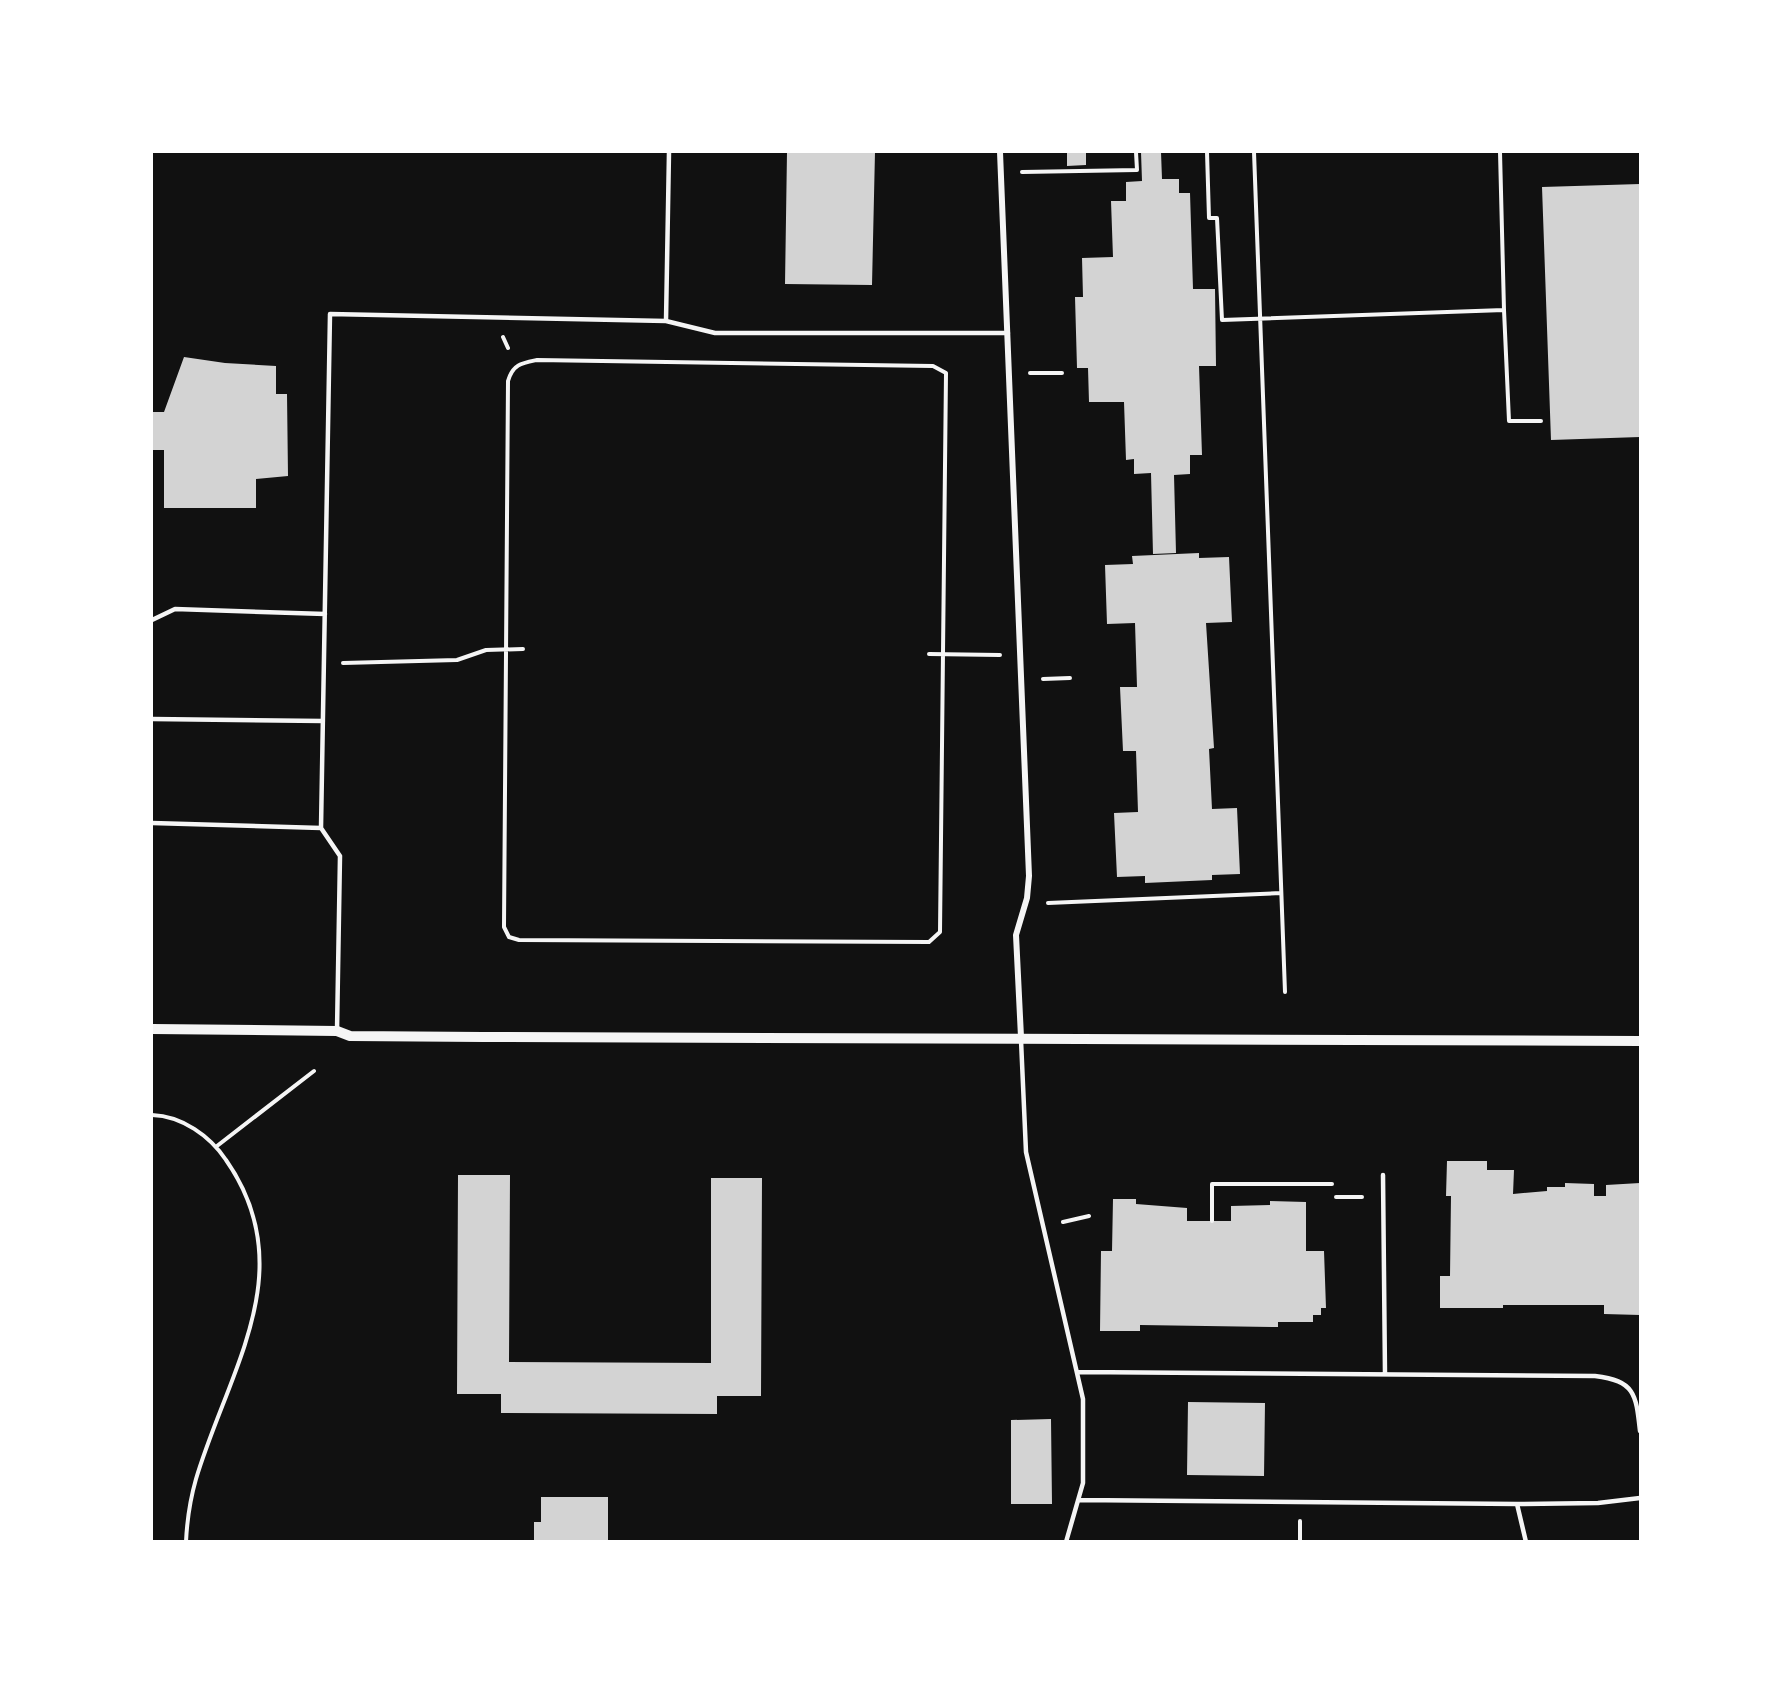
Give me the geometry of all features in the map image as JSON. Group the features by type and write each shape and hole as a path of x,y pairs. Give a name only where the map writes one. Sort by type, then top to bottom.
{"street":[{"path":"1000,152 1029,876 1025,904 1016,935 1021,1037"},
{"path":"152,1029 337,1032 350,1036 472,1037 1021,1037 1641,1041"}],"lane":[{"path":"666,321 669,152"},
{"path":"337,1032 340,856 321,828 330,314 666,321 715,333 1008,333"},
{"path":"152,620 175,609 325,614"},
{"path":"152,719 323,721"},
{"path":"152,824 321,828"},
{"path":"1021,1037 1026,1152 1083,1399 1083,1472 1066,1542"},
{"path":"1383,1175 1385,1374"},
{"path":"1078,1372 1609,1378 1622,1382 1631,1390 1637,1401 1641,1431"},
{"path":"1078,1500 1517,1504 1598,1503 1641,1498"},
{"path":"1517,1504 1526,1542"}],"path":[{"path":"1001,172 1137,170 1136,152"},
{"path":"1207,152 1209,218 1217,218 1222,320 1504,310"},
{"path":"1254,152 1285,992"},
{"path":"1500,152 1509,421 1541,421"},
{"path":"537,360 933,366 946,373 940,932 935,939 929,942 519,940 509,937 504,927 507,650 508,381 511,371 519,363 537,360"},
{"path":"1033,373 1062,373"},
{"path":"324,664 457,660 486,650 523,650"},
{"path":"929,654 978,656"},
{"path":"1043,679 1070,678"},
{"path":"1025,904 1281,892"},
{"path":"217,1146 314,1071"},
{"path":"152,1115 188,1124 217,1146 233,1169 255,1228 260,1251 258,1300 248,1337 196,1478 189,1508 186,1542"},
{"path":"1212,1221 1212,1184 1332,1184"},
{"path":"1336,1197 1366,1197"},
{"path":"1060,1222 1089,1216"},
{"path":"1300,1522 1300,1542"}],"building":[{"path":"787,152 875,152 872,285 785,284"},
{"path":"1067,152 1086,152 1086,165 1067,166"},
{"path":"1141,152 1161,152 1162,179 1179,179 1179,193 1190,193 1193,289 1215,289 1216,366 1199,366 1202,455 1190,455 1190,474 1174,475 1176,553 1153,554 1151,473 1134,474 1134,459 1126,460 1124,402 1089,402 1088,368 1077,368 1075,297 1083,297 1082,258 1113,257 1111,201 1126,201 1126,182 1142,181"},
{"path":"1640,184 1640,437 1551,440 1542,187"},
{"path":"184,357 225,363 276,366 276,394 287,394 288,476 256,479 256,508 164,508 164,450 152,450 152,412 164,412"},
{"path":"1199,553 1199,558 1229,557 1232,622 1206,623 1214,748 1209,749 1212,809 1237,808 1240,874 1212,875 1212,880 1145,883 1145,876 1117,877 1114,813 1138,812 1136,751 1123,751 1120,687 1137,687 1135,623 1107,624 1105,565 1133,564 1132,556"},
{"path":"1447,1161 1487,1161 1487,1170 1514,1170 1513,1194 1547,1191 1547,1187 1565,1187 1565,1183 1594,1184 1594,1196 1606,1196 1606,1185 1640,1183 1640,1315 1604,1314 1604,1305 1503,1305 1503,1308 1440,1308 1440,1276 1450,1276 1451,1196 1446,1196"},
{"path":"458,1175 510,1175 509,1362 711,1363 711,1178 762,1178 761,1396 717,1396 717,1414 501,1413 501,1394 457,1394"},
{"path":"1113,1199 1136,1199 1136,1204 1187,1208 1187,1221 1231,1221 1231,1206 1270,1205 1270,1201 1306,1202 1306,1251 1324,1251 1326,1308 1321,1308 1321,1315 1313,1315 1313,1322 1278,1322 1278,1327 1140,1325 1140,1331 1100,1331 1101,1251 1112,1251"},
{"path":"1188,1402 1265,1403 1264,1476 1187,1475"},
{"path":"1051,1419 1052,1504 1011,1504 1011,1420"},
{"path":"541,1497 608,1497 608,1542 534,1542 534,1522 541,1522"}]}
